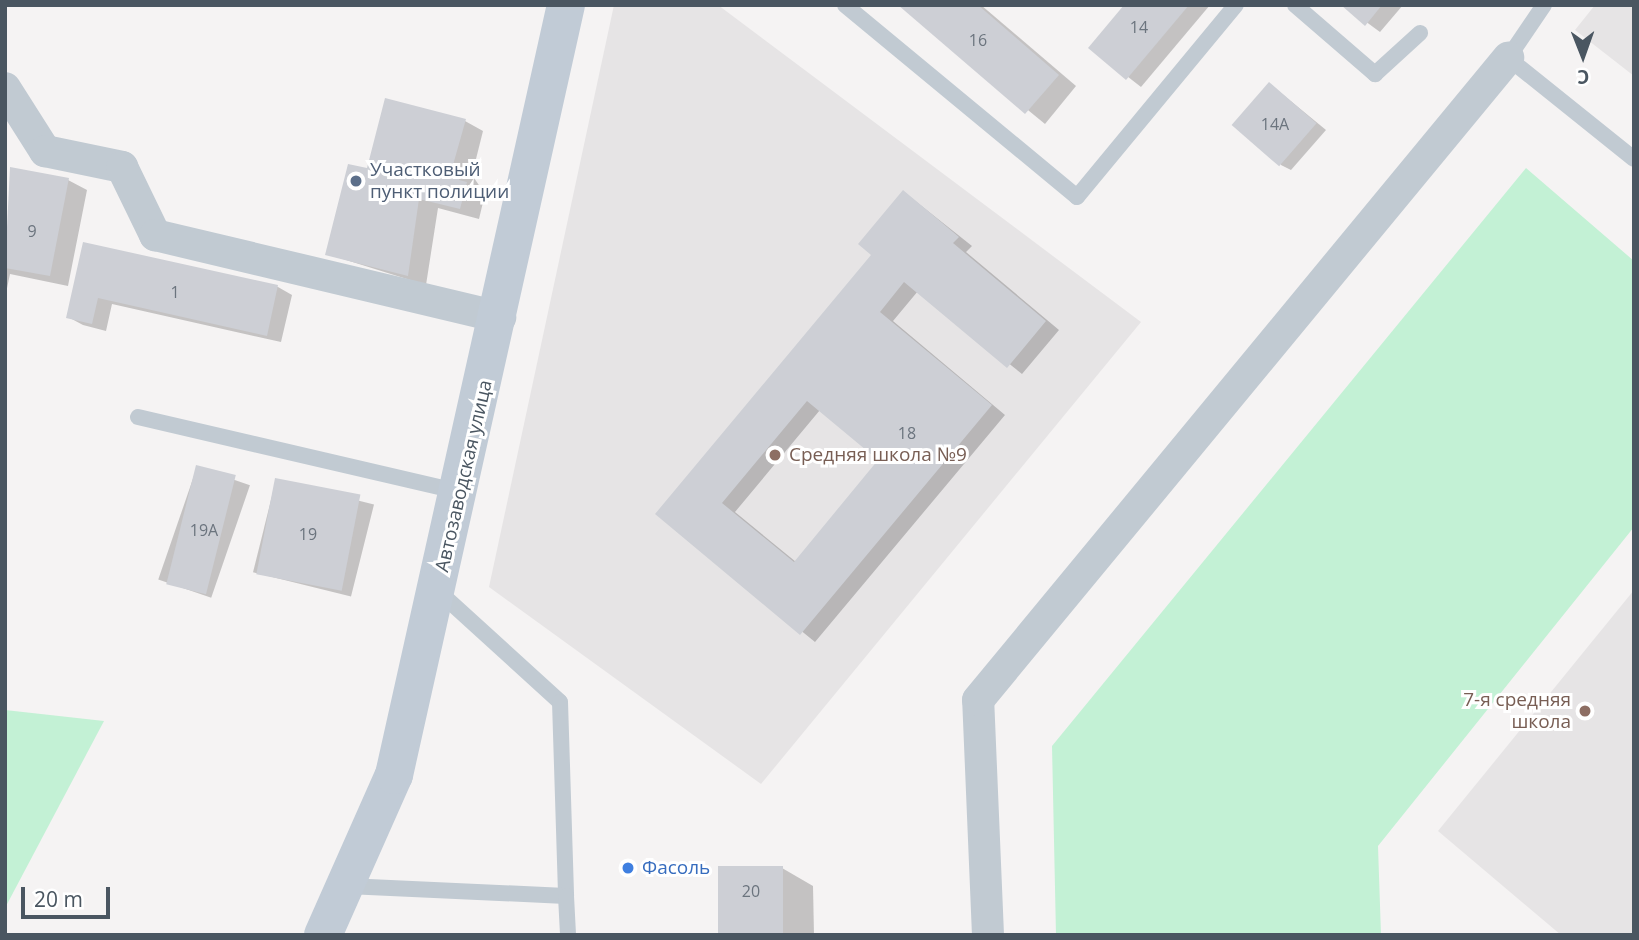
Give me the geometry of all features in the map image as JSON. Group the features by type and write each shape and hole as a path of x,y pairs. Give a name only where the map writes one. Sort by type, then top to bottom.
{"street":[{"name":"Автозаводская улица","path":"323,935 394,775 500,317 566,5"},
{"path":"988,935 978,700 1508,58"},
{"path":"5,88 45,151 122,167 155,235 500,317"}],"lane":[{"path":"845,5 1077,197 1236,5"},
{"path":"1295,5 1375,74 1420,33"},
{"path":"1544,5 1508,58 1634,159"},
{"path":"138,417 460,492"},
{"path":"437,590 560,702 568,935"},
{"path":"347,886 566,896"}],"shaded area":[{"name":"Средняя школа №9","path":"614,5 718,5 1141,322 761,784 489,587"},
{"path":"1595,5 1634,5 1634,76 1575,30"},
{"name":"7-я средняя школа","path":"1634,590 1634,935 1561,935 1438,831"}],"green space":[{"path":"1526,168 1634,261 1634,527 1378,846 1381,935 1056,935 1052,746"},
{"path":"5,710 104,721 5,908"}],"building":[{"path":"898,5 978,5 1059,75 1025,114"},
{"path":"1124,5 1189,5 1126,80 1088,48"},
{"path":"1341,5 1382,5 1365,26"},
{"path":"1269,82 1317,123 1279,166 1232,125"},
{"path":"385,98 466,119 453,165 462,168 459,180 467,182 460,209 419,199 408,276 325,255 348,164 367,168"},
{"path":"10,167 69,178 50,276 5,268"},
{"path":"903,190 959,237 953,243 1046,321 1007,368 904,282 880,312 992,405 800,635 655,514 871,255 858,244","holes":["807,401 878,460 794,562 722,503"]},
{"path":"83,242 278,285 267,336 98,298 92,324 66,318"},
{"path":"196,465 236,475 206,594 166,584"},
{"path":"275,478 360,495 342,591 256,574"},
{"path":"718,866 783,866 783,935 718,935"}],"place":[{"name":"Участковый пункт полиции","path":"356,181"},
{"name":"Средняя школа №9","path":"775,455"},
{"name":"7-я средняя школа","path":"1585,711"},
{"name":"Фасоль","path":"628,868"}]}
